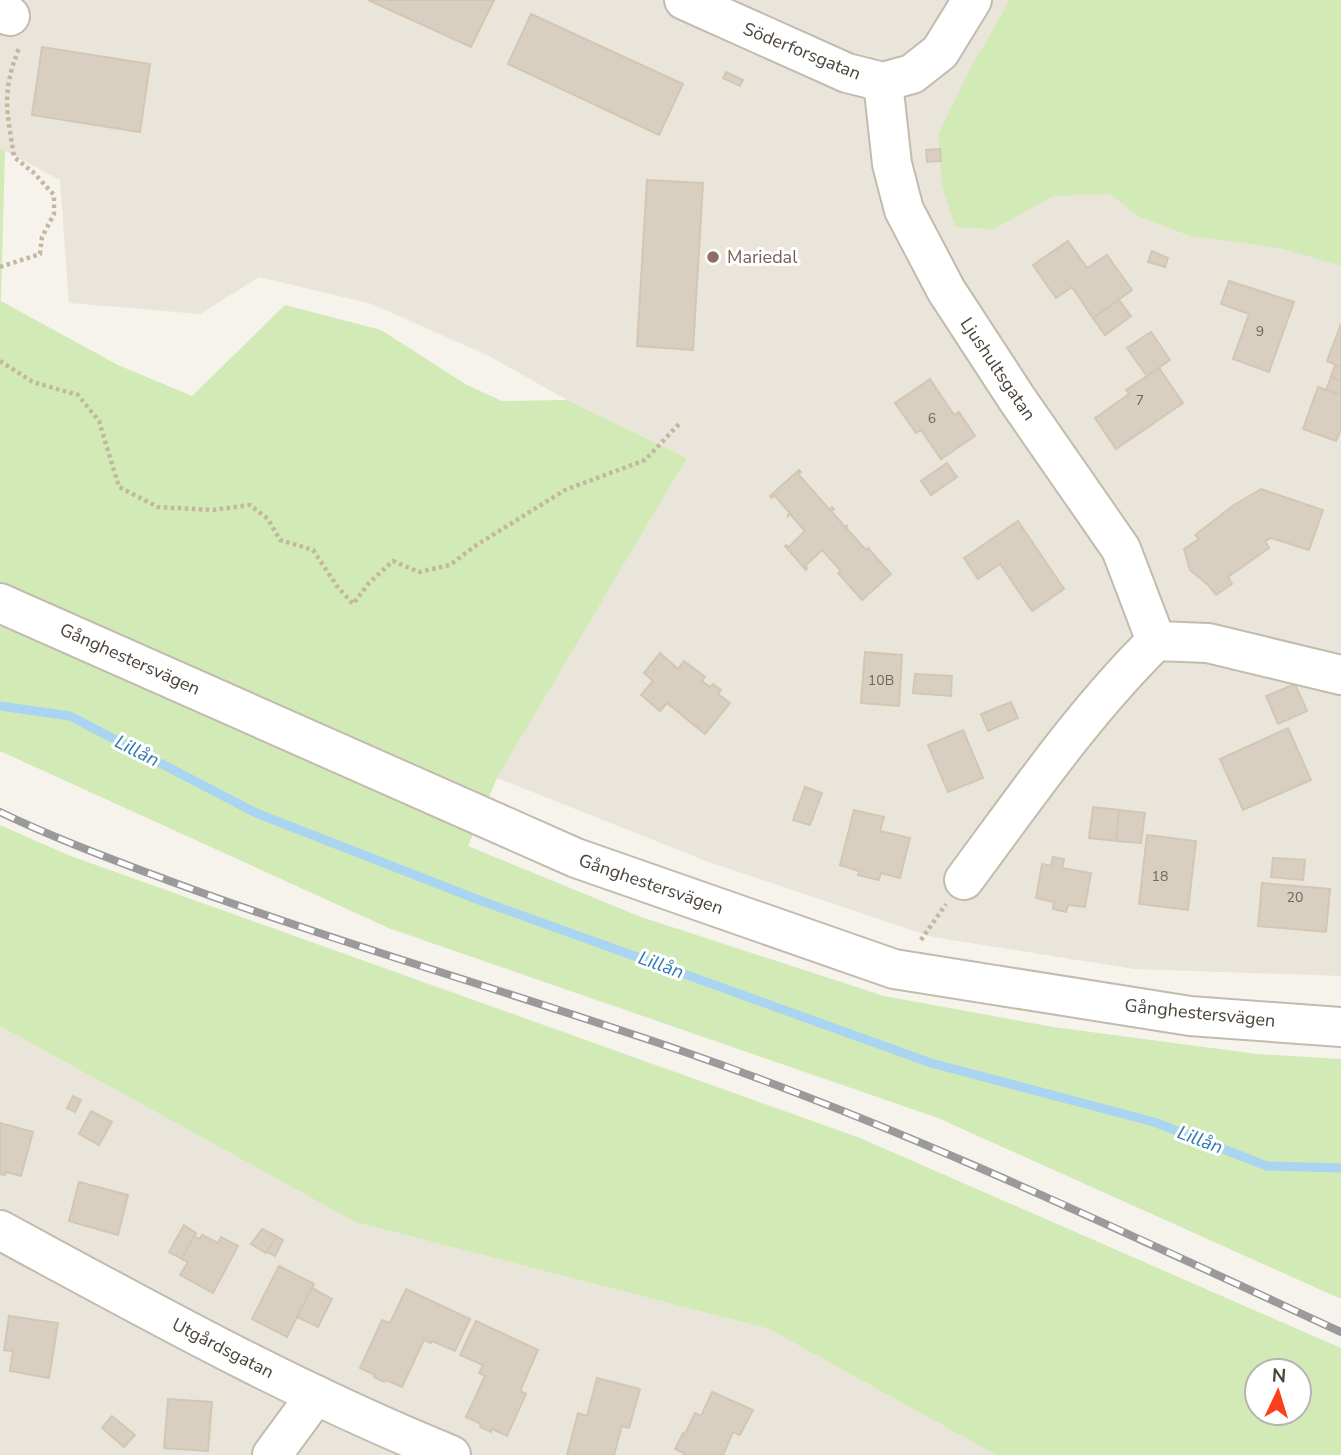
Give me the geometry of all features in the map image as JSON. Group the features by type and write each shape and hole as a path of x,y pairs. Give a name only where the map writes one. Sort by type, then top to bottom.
{"street":[{"name":"Söderforsgatan","path":"684,0 835,68 883,82"},
{"path":"883,82 912,74 940,52 972,0"},
{"name":"Ljushultsgatan","path":"883,82 892,164 904,210 946,290 1017,400 1121,549 1156,641"},
{"name":"Gånghestersvägen","path":"0,603 576,858 894,969 1190,1016 1341,1027"},
{"path":"964,880 1068,738 1117,679 1156,641 1208,643 1341,675"},
{"name":"Utgårdsgatan","path":"0,1230 158,1315 316,1395 451,1455"},
{"path":"272,1455 316,1395"}],"path":[{"path":"0,267 40,254 41,237 54,214 54,195 34,173 14,158 6,87 26,26 22,19 5,14"},
{"path":"0,361 33,382 78,395 99,421 119,486 158,507 213,510 250,505 268,519 280,540 313,550 337,586 353,604 369,583 393,561 419,572 450,565 475,546 565,490 645,460 680,423"},
{"path":"928,927 920,941 933,944"}],"shaded area":[{"path":"0,0 1341,0 1341,976 1134,969 932,937 706,861 497,778 687,458 567,400 489,356 372,304 259,277 200,314 69,303 60,180 0,148"},
{"path":"0,1026 355,1222 769,1329 996,1455 0,1455"}],"green space":[{"path":"1010,0 1341,0 1341,266 1280,248 1190,236 1138,216 1110,194 1053,196 994,229 955,227 942,185 938,135 970,69"},
{"path":"0,148 5,150 1,301 118,365 192,396 285,305 381,330 467,385 502,401 567,400 687,458 497,778 468,846 641,917 884,996 1053,1027 1257,1054 1341,1059 1341,1299 938,1118 391,929 0,751"},
{"path":"0,825 68,855 860,1138 1341,1348 1341,1455 996,1455 769,1329 355,1222 0,1026"}],"building":[{"path":"368,0 494,0 471,47"},
{"path":"531,14 683,84 659,135 508,64"},
{"path":"42,47 150,64 140,132 32,115"},
{"path":"726,72 743,80 740,86 723,78"},
{"path":"940,149 941,161 927,162 926,150"},
{"path":"647,180 703,183 693,350 637,346"},
{"path":"1068,241 1087,268 1107,255 1132,290 1093,318 1072,287 1056,298 1033,265"},
{"path":"1152,251 1168,258 1165,267 1148,262"},
{"path":"1229,281 1294,302 1269,372 1233,359 1249,314 1221,304"},
{"path":"1119,300 1131,316 1105,335 1093,318"},
{"path":"1341,324 1341,367 1327,361"},
{"path":"1151,332 1170,360 1147,376 1127,348"},
{"path":"1335,365 1341,367 1341,381 1331,377"},
{"path":"1159,368 1183,403 1116,449 1095,418 1129,394 1126,390"},
{"path":"1331,377 1341,381 1341,395 1326,390"},
{"path":"930,379 954,415 959,412 975,436 941,459 921,430 916,433 895,403"},
{"path":"1318,387 1341,395 1341,429 1336,441 1303,429"},
{"path":"947,463 957,477 931,495 921,481"},
{"path":"799,470 801,472 798,474 830,510 832,507 834,509 831,511 845,527 848,525 846,528 891,574 862,600 822,550 805,566 806,570 785,546 789,547 805,531 790,514 788,516 789,512 774,495 772,498 770,496"},
{"path":"1261,489 1323,510 1309,550 1271,538 1265,541 1269,548 1228,577 1232,584 1216,595 1190,570 1184,549 1199,539 1195,535 1234,505"},
{"path":"1018,521 1064,589 1032,611 1000,564 978,579 964,558"},
{"path":"865,652 902,655 899,706 861,703"},
{"path":"660,653 678,669 684,661 705,677 702,681 721,690 718,694 730,703 705,734 667,703 660,711 641,695 653,681 644,673"},
{"path":"915,674 952,676 951,696 913,693"},
{"path":"1295,684 1307,711 1278,724 1266,696"},
{"path":"1011,702 1018,718 988,731 981,714"},
{"path":"1288,728 1311,780 1243,810 1220,759"},
{"path":"963,730 983,778 948,792 928,745"},
{"path":"805,787 822,793 810,825 793,820"},
{"path":"1093,807 1119,810 1116,841 1089,838"},
{"path":"854,810 884,817 880,831 910,838 900,878 881,873 879,880 858,875 859,871 840,865"},
{"path":"1119,810 1145,813 1141,843 1116,841"},
{"path":"1147,835 1196,841 1188,910 1139,904"},
{"path":"1053,857 1064,859 1062,868 1091,873 1085,907 1068,905 1066,912 1053,909 1054,902 1036,898 1042,864 1051,866"},
{"path":"1273,858 1305,860 1303,880 1271,877"},
{"path":"1262,883 1330,889 1326,932 1258,926"},
{"path":"73,1096 81,1100 75,1112 67,1108"},
{"path":"91,1111 112,1122 99,1145 79,1134"},
{"path":"0,1123 33,1132 21,1176 6,1172 5,1175 0,1174"},
{"path":"79,1182 128,1195 118,1235 69,1221"},
{"path":"184,1225 196,1233 182,1259 169,1252"},
{"path":"262,1229 276,1236 266,1253 251,1244"},
{"path":"202,1235 218,1243 221,1237 238,1246 213,1293 180,1275 188,1262 182,1259 194,1236 200,1239"},
{"path":"276,1236 283,1240 275,1256 267,1252"},
{"path":"279,1266 314,1284 287,1337 252,1319"},
{"path":"312,1288 332,1299 318,1327 297,1317"},
{"path":"406,1289 470,1319 455,1351 424,1340 402,1387 386,1380 384,1382 360,1368 382,1320 390,1323"},
{"path":"9,1316 58,1323 49,1378 10,1371 13,1351 4,1350"},
{"path":"476,1321 538,1350 520,1391 526,1394 507,1436 480,1427 481,1424 466,1417 485,1376 479,1373 483,1365 460,1355"},
{"path":"597,1378 640,1389 629,1428 622,1426 614,1455 567,1455 578,1413 587,1416"},
{"path":"712,1392 753,1410 740,1435 733,1432 723,1455 683,1455 684,1453 675,1449 695,1413 701,1416"},
{"path":"168,1399 212,1402 208,1451 164,1448"},
{"path":"112,1416 135,1435 124,1447 102,1428"}],"waterway":[{"name":"Lillån","path":"0,706 70,716 256,813 479,900 931,1063 1154,1122 1267,1166 1341,1168"}],"railway":[{"path":"0,812 83,848 231,903 618,1029 766,1081 1015,1183 1341,1332"}],"place":[{"name":"Mariedal","path":"713,257"}]}
